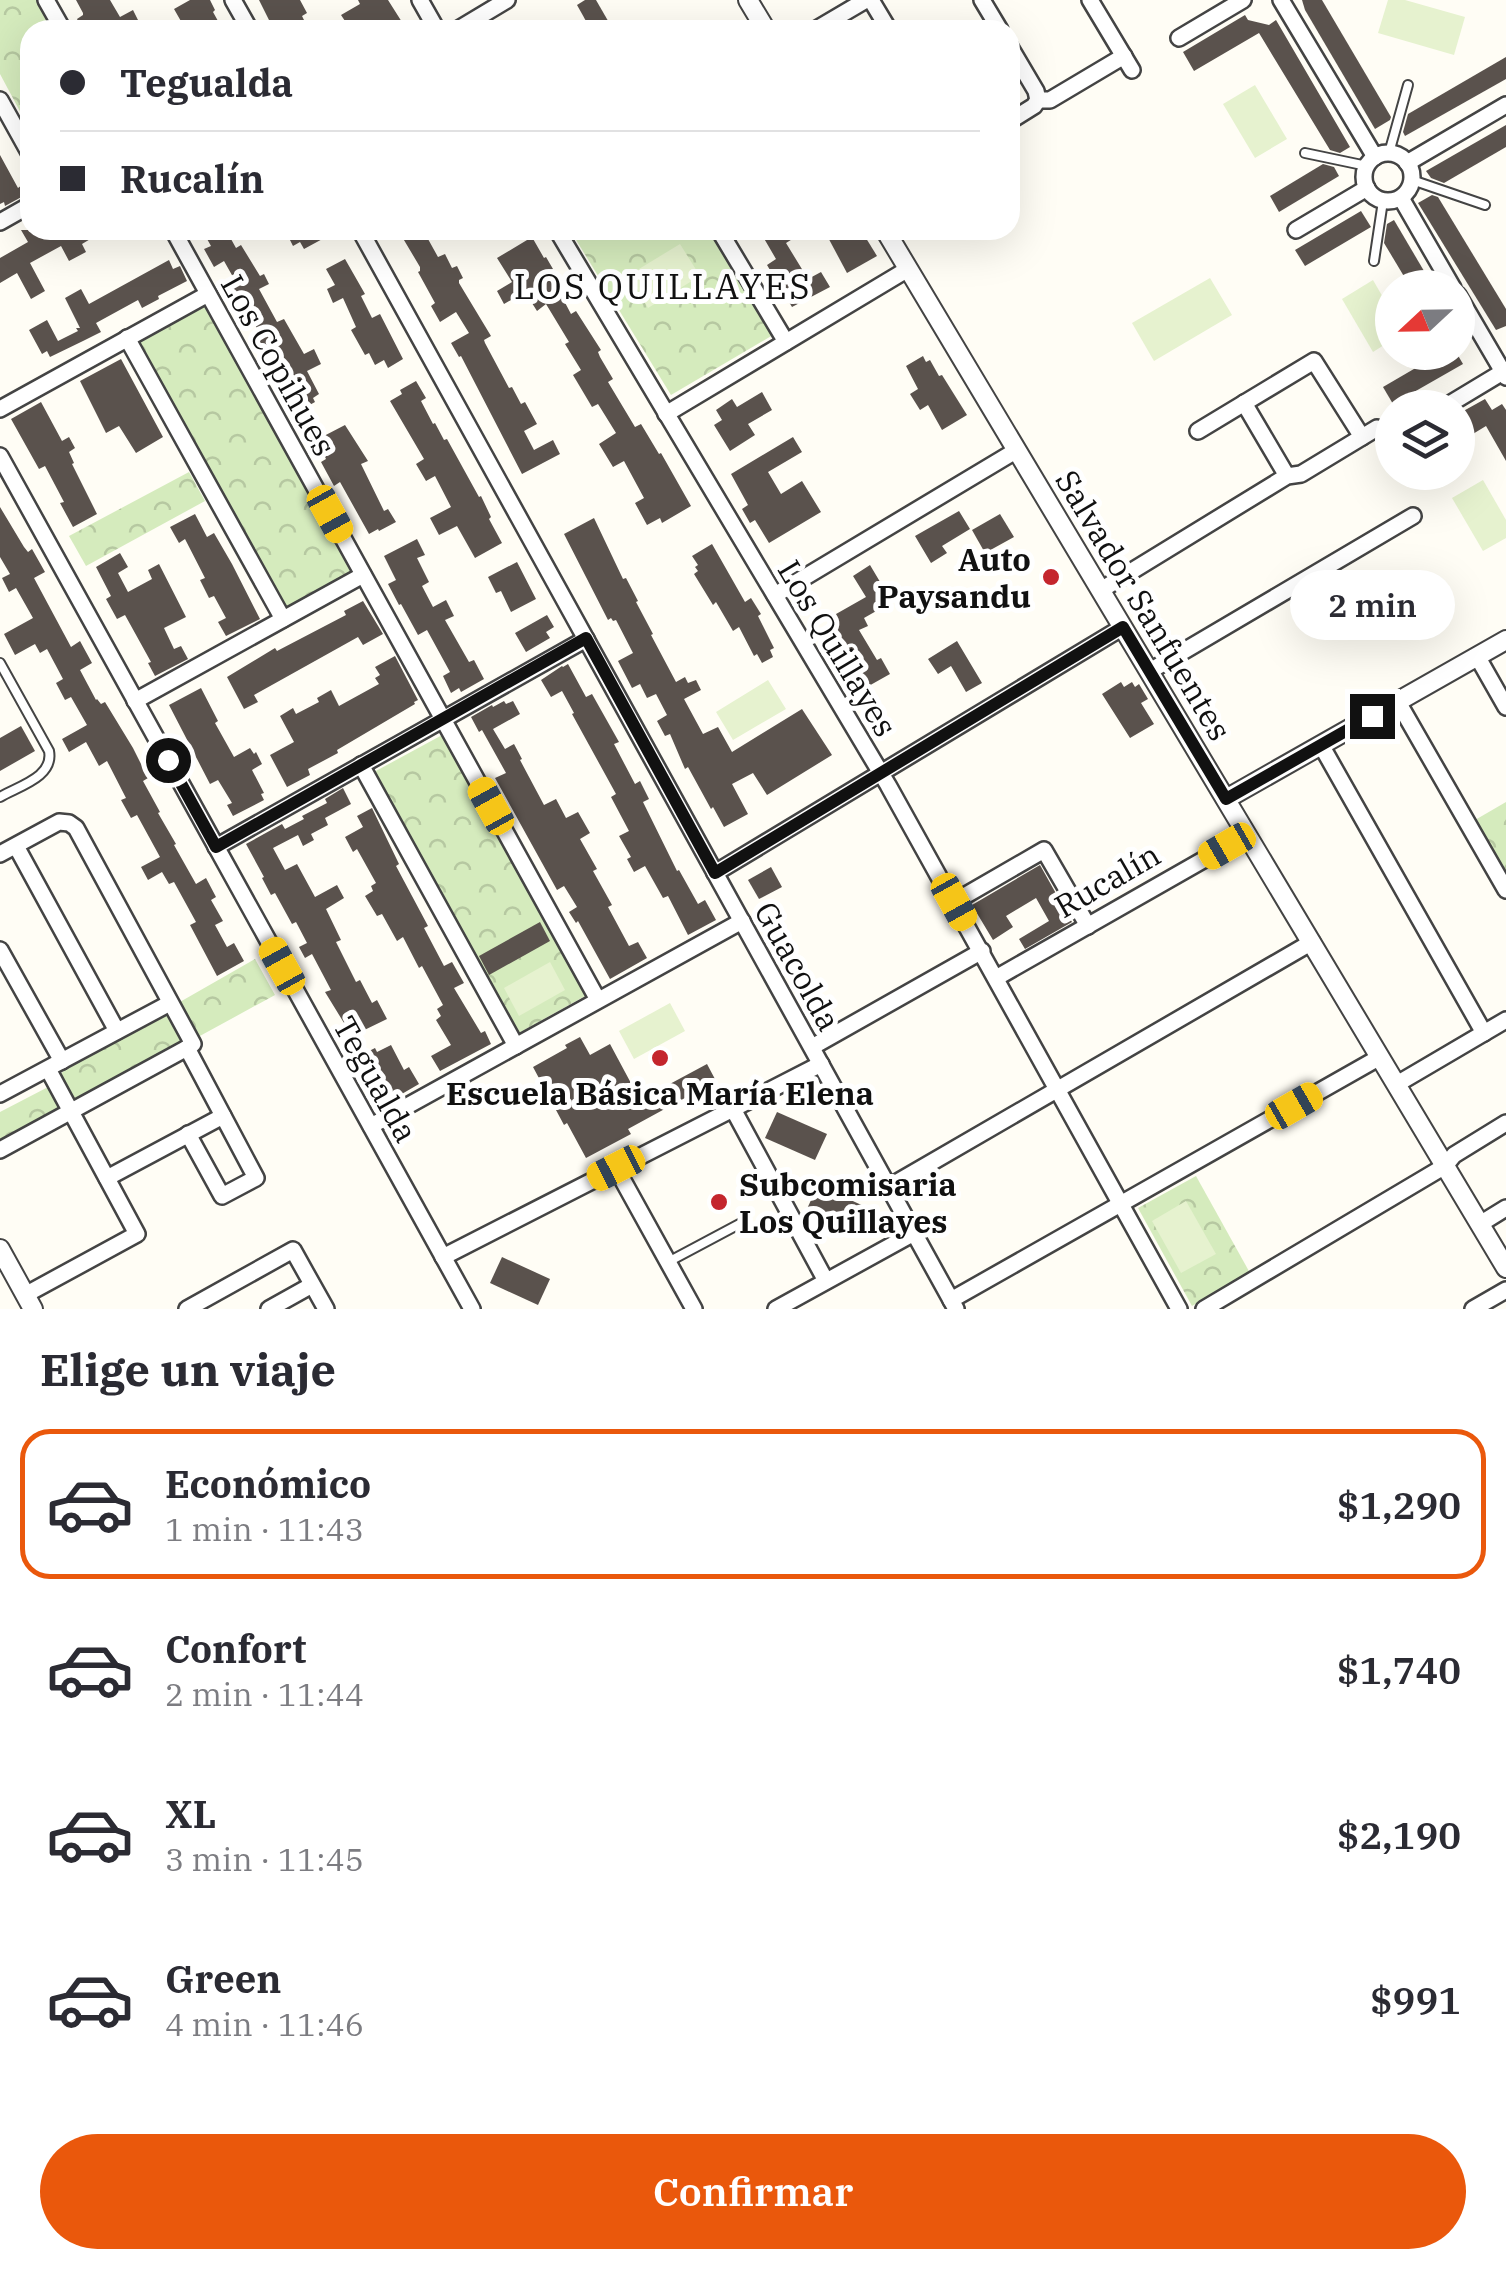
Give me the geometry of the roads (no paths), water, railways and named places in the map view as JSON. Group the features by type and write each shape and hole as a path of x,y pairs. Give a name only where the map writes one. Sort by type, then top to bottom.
{"street":[{"path":"474,20 507,0"},
{"path":"833,20 868,0"},
{"path":"1038,100 1050,100 1128,63 1090,0"},
{"path":"1180,38 1243,0"},
{"path":"1281,0 1377,159"},
{"path":"1020,64 1038,100 1020,114"},
{"path":"0,100 20,136"},
{"path":"1407,163 1506,105"},
{"path":"1402,158 1407,163 1412,180 1400,198 1383,201 1367,188 1364,181 1377,159 1402,158"},
{"path":"1296,230 1367,188"},
{"path":"1400,198 1442,270"},
{"name":"Los Copihues","path":"178,240 598,1000"},
{"name":"Guacolda","path":"366,240 954,1305"},
{"name":"Los Quillayes","path":"563,240 880,773 1179,1309"},
{"path":"725,240 786,342"},
{"name":"Salvador Sanfuentes","path":"891,240 1506,1268"},
{"path":"666,414 908,268"},
{"path":"0,409 208,294"},
{"path":"1475,323 1505,373 1475,390"},
{"path":"127,338 283,620"},
{"path":"1198,432 1314,361 1362,437"},
{"path":"1244,403 1288,476"},
{"path":"1101,590 1288,476 1301,474 1375,430"},
{"path":"775,595 1017,450"},
{"name":"Tegualda","path":"0,456 472,1309"},
{"path":"1150,672 1414,516"},
{"path":"135,701 363,575"},
{"path":"715,873 1123,627"},
{"path":"216,847 586,638"},
{"path":"1226,799 1506,640"},
{"path":"1477,656 1506,707"},
{"path":"1398,702 1506,890"},
{"path":"1321,745 1484,1033"},
{"path":"361,766 516,1046"},
{"path":"0,854 59,822 70,823 193,1044 0,1150"},
{"name":"Rucalín","path":"996,978 1247,834"},
{"path":"16,846 116,1032"},
{"path":"954,902 1044,850 1088,926"},
{"path":"371,1126 742,920"},
{"path":"889,1188 1312,942"},
{"path":"0,950 55,1065 71,1112 137,1234 29,1302 0,1249"},
{"path":"812,1047 982,952"},
{"path":"2,1089 55,1065 170,1002"},
{"path":"1396,1084 1506,1020"},
{"path":"186,1048 256,1178 222,1196 188,1134"},
{"path":"954,1305 1380,1057"},
{"path":"443,1256 821,1064"},
{"path":"733,1108 826,1282"},
{"path":"107,1178 223,1116"},
{"path":"1204,1309 1446,1166 1454,1155 1506,1123"},
{"path":"616,1168 694,1309"},
{"path":"1480,1224 1506,1208"},
{"path":"776,1309 914,1232"},
{"path":"187,1309 293,1250 326,1309"},
{"path":"269,1309 312,1285"},
{"path":"1473,1309 1506,1290"}],"lane":[{"path":"1305,153 1377,159 1408,85"},
{"path":"1412,180 1485,205"},
{"path":"1374,262 1383,201"},
{"path":"0,663 51,760 44,772 0,797"},
{"path":"668,1262 745,1222"}],"place":[{"name":"Auto Paysandu","path":"1051,577"},
{"name":"Escuela Básica María Elena","path":"660,1058"},
{"name":"Subcomisaria Los Quillayes","path":"719,1202"}],"district":[{"name":"LOS QUILLAYES","path":"663,286"}]}
